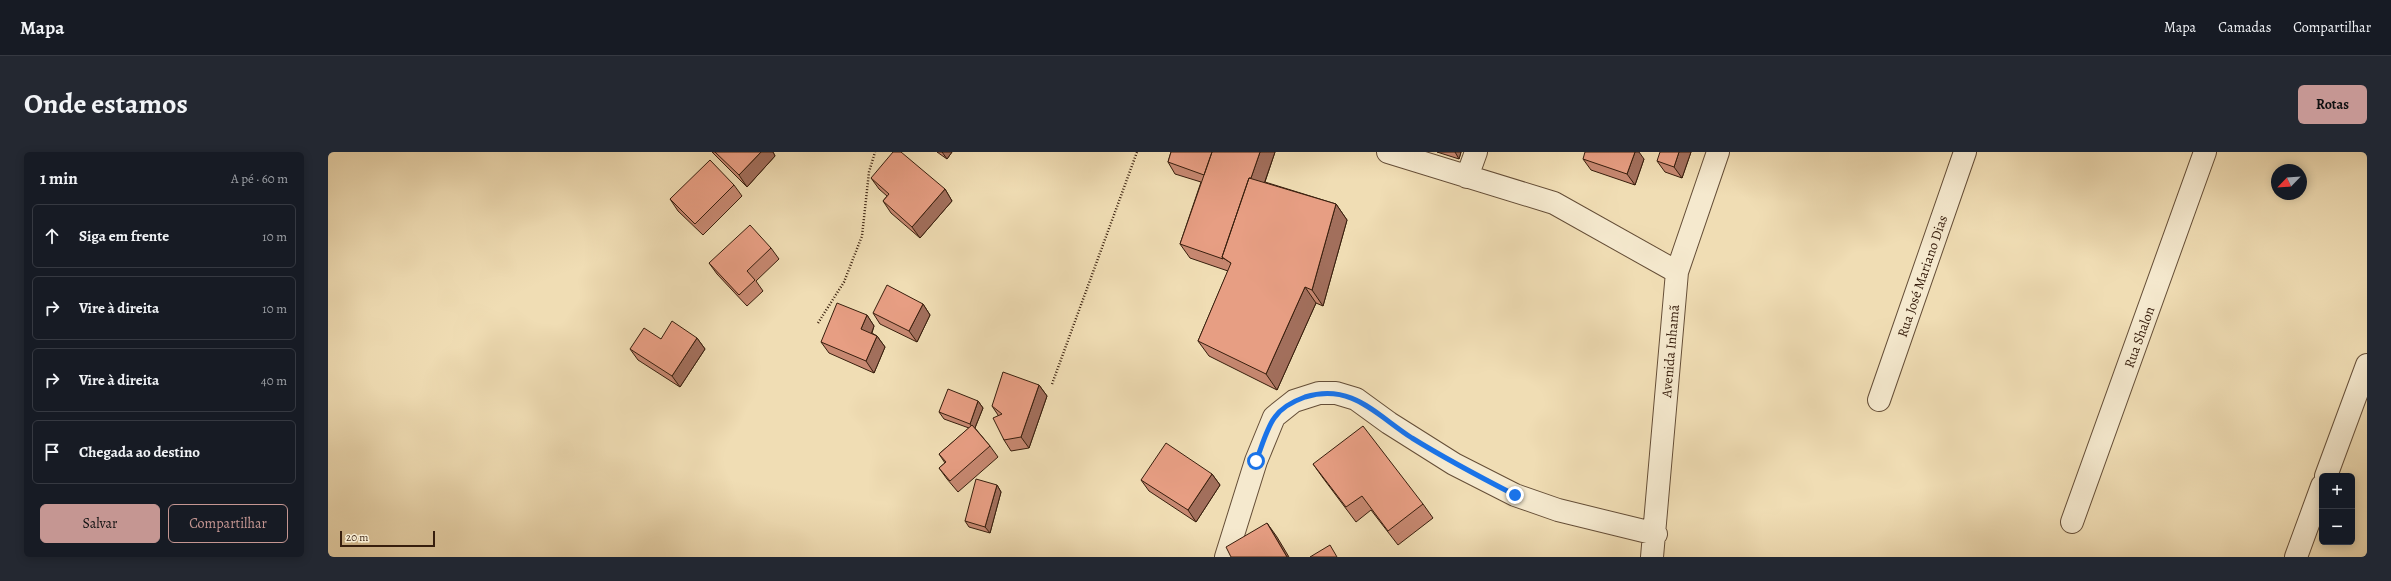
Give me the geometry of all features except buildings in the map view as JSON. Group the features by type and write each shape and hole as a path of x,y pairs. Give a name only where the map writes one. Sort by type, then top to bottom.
{"street":[{"path":"1388,152 1554,203 1677,272"},
{"path":"1468,177 1476,152"},
{"name":"Avenida Inhamã","path":"1652,557 1656,534 1677,272 1718,152"},
{"name":"Rua José Mariano Dias","path":"1879,400 1965,152"},
{"name":"Rua Shalon","path":"2072,522 2205,152"},
{"path":"2327,473 2367,365"},
{"path":"1226,557 1256,461 1274,417 1294,401 1319,393 1336,393 1356,399 1389,423 1454,464 1515,495 1558,510 1656,534"},
{"path":"2296,557 2319,494"}],"path":[{"path":"818,323 844,282 862,236 870,172 875,152"},
{"path":"1052,384 1137,152"}],"route":[{"path":"1256,461 1274,417 1294,401 1319,393 1336,393 1356,399 1389,423 1454,464 1515,495"}]}
